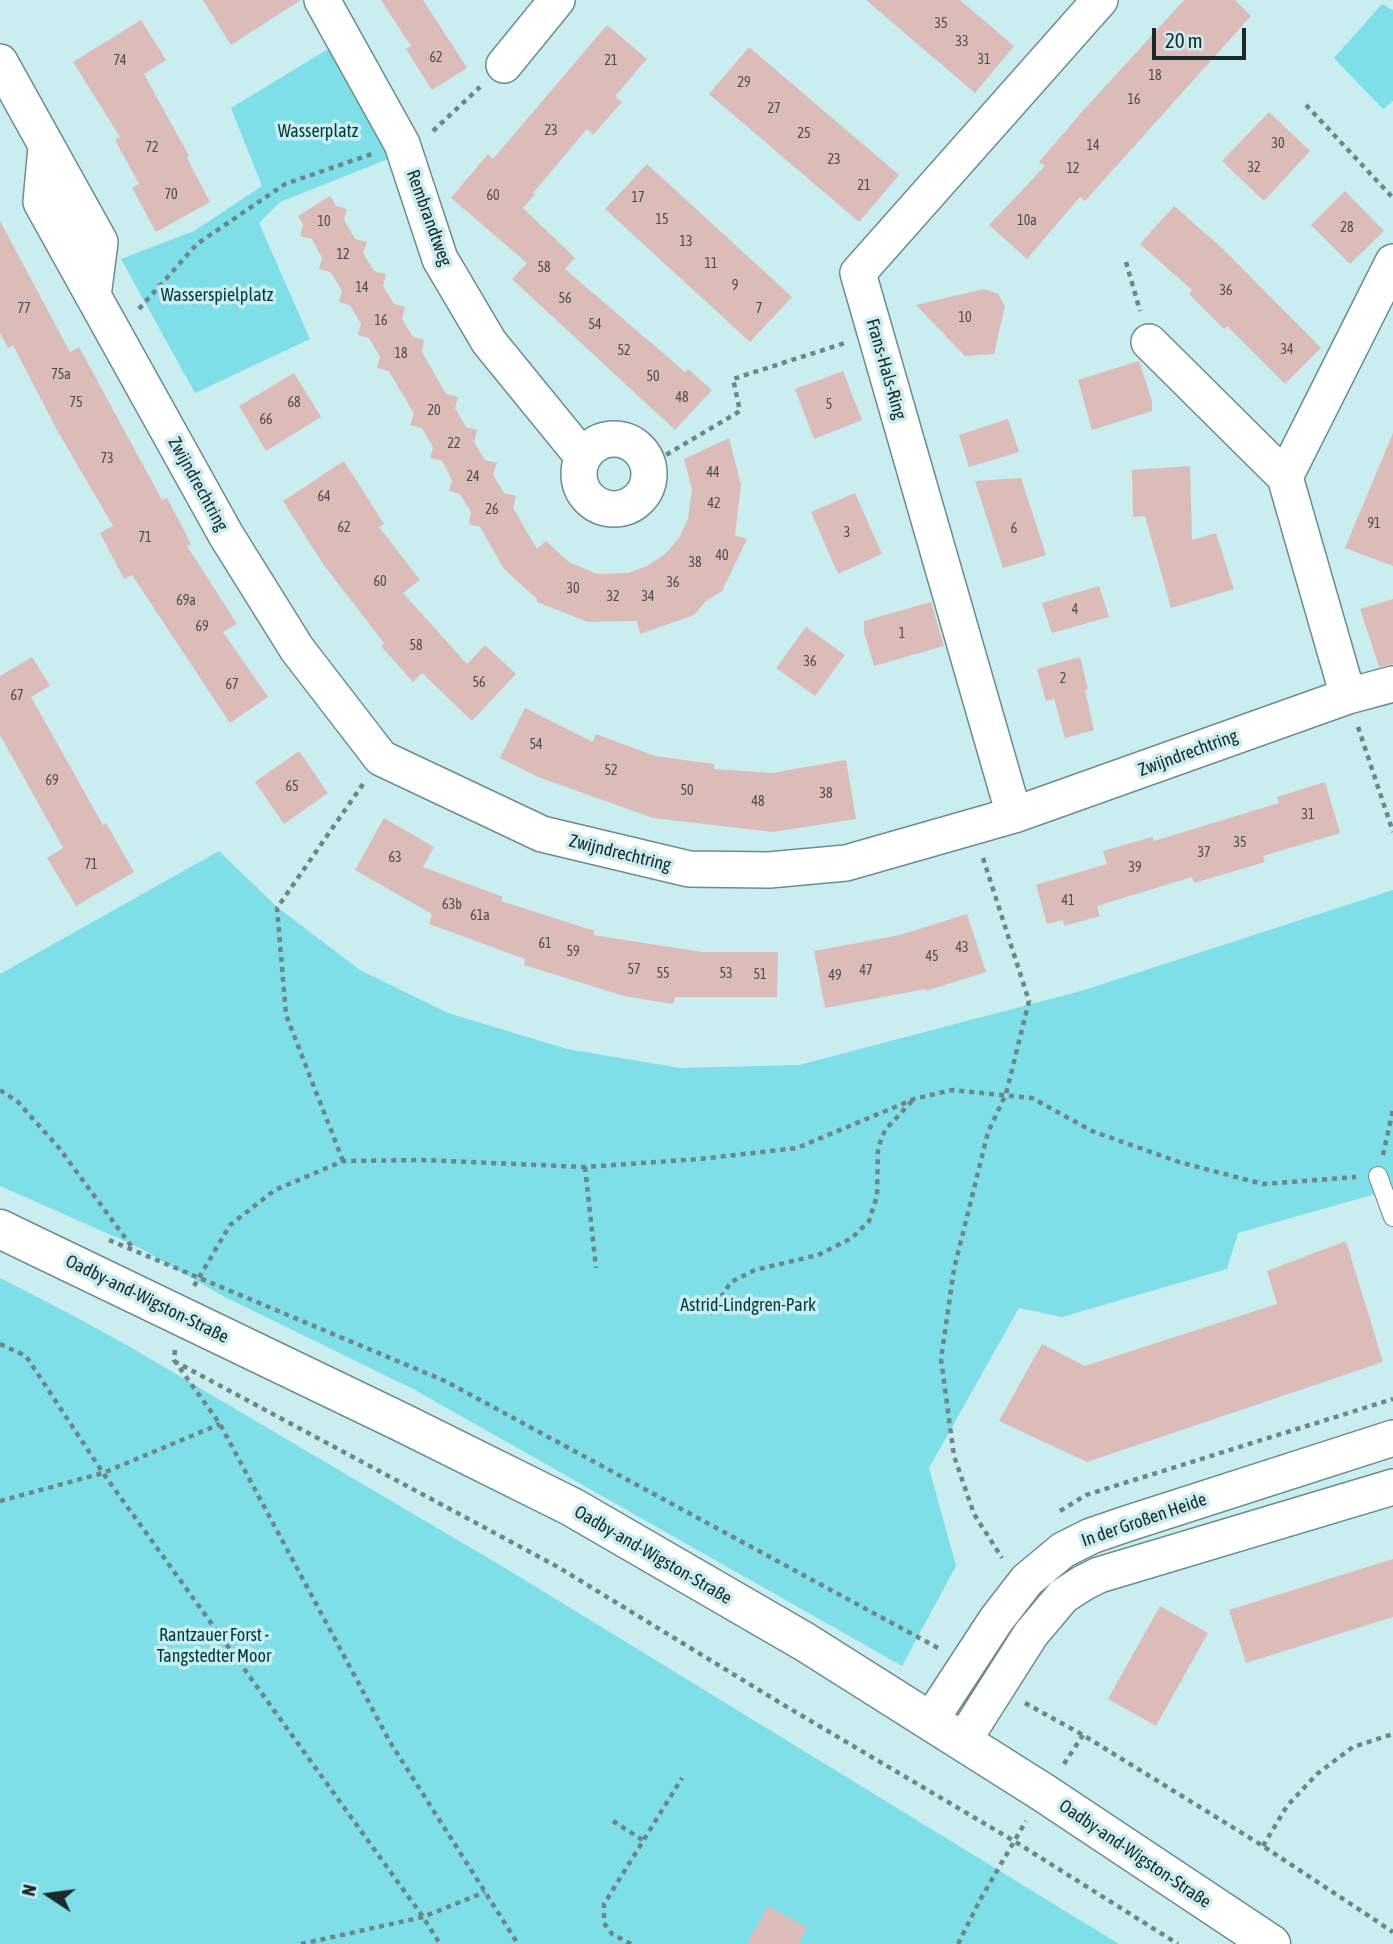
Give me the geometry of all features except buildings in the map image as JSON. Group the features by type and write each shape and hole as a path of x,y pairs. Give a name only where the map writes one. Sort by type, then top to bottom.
{"main road":[{"name":"Oadby-and-Wigston-Straße","path":"0,1229 572,1507 805,1642 963,1741 1271,1944"}],"street":[{"name":"Rembrandtweg","path":"322,0 404,150 440,258 482,330 514,374 582,456"},
{"path":"504,65 557,0"},
{"name":"Frans-Hals-Ring","path":"1014,815 858,273 1100,0"},
{"name":"Zwijndrechtring","path":"0,62 100,242 93,296 226,535 290,638 381,758 542,834 689,869 769,870 846,863 1014,815 1348,696 1393,684"},
{"path":"1285,477 1393,262"},
{"path":"1149,342 1285,477 1348,696"},
{"path":"619,438 638,447 649,465 647,488 632,506 609,510 588,500 578,479 582,456 598,441 619,438"},
{"name":"In der Großen Heide","path":"930,1721 965,1666 1027,1580 1063,1550 1091,1536 1126,1524 1393,1438"},
{"path":"963,1741 1048,1612 1063,1596 1083,1583 1100,1575 1393,1487"}],"lane":[{"path":"1378,1176 1393,1217"}],"path":[{"path":"117,335 197,244 285,184 404,150 504,65"},
{"path":"1306,105 1393,198"},
{"path":"1126,262 1149,342"},
{"path":"649,465 740,411 733,379 876,334"},
{"path":"1348,696 1393,832"},
{"path":"344,1161 286,1015 278,908 381,758"},
{"path":"974,827 1029,1001 1006,1094 988,1132 954,1269 941,1359 954,1456 974,1514 1002,1558"},
{"path":"0,1090 18,1102 60,1147 133,1248 445,1381 937,1647 965,1666"},
{"path":"200,1276 230,1225 275,1190 344,1161 422,1160 584,1167 700,1159 797,1148 914,1099 952,1090 1032,1098 1091,1131 1179,1162 1264,1184 1378,1176 1393,1110"},
{"path":"710,1314 731,1282 755,1270 818,1255 852,1238 869,1221 877,1196 878,1148 885,1130 914,1099"},
{"path":"584,1167 596,1268"},
{"path":"0,1345 26,1356 103,1473 424,1917 440,1944"},
{"path":"518,1944 390,1742 220,1424 174,1360 558,1567 1014,1841 1178,1944"},
{"path":"0,1501 103,1473 220,1424"},
{"path":"997,1688 1083,1735 1263,1846 1393,1932"},
{"path":"1263,1846 1287,1806 1317,1774 1353,1747 1393,1734"},
{"path":"631,1944 612,1934 604,1923 604,1904 682,1778"},
{"path":"613,1821 643,1841"},
{"path":"958,1944 1014,1841"},
{"path":"301,1944 424,1917 485,1892"}],"green space":[{"path":"1382,4 1393,10 1393,101 1383,109 1334,58"},
{"name":"Wasserspielplatz","path":"333,46 393,157 280,202 259,223 310,339 195,393 121,259 194,231 262,186 231,108"},
{"name":"Astrid-Lindgren-Park","path":"219,851 277,907 360,970 448,1013 567,1049 680,1068 799,1065 1081,991 1393,890 1393,1189 1238,1233 1227,1269 1062,1317 1019,1308 929,1468 956,1566 902,1666 415,1390 223,1296 138,1247 0,1186 0,974"},
{"name":"Rantzauer Forst - Tangstedter Moor","path":"0,1278 132,1348 510,1571 1119,1944 0,1944"}],"park label":[{"name":"Wasserplatz","path":"318,131"}]}
